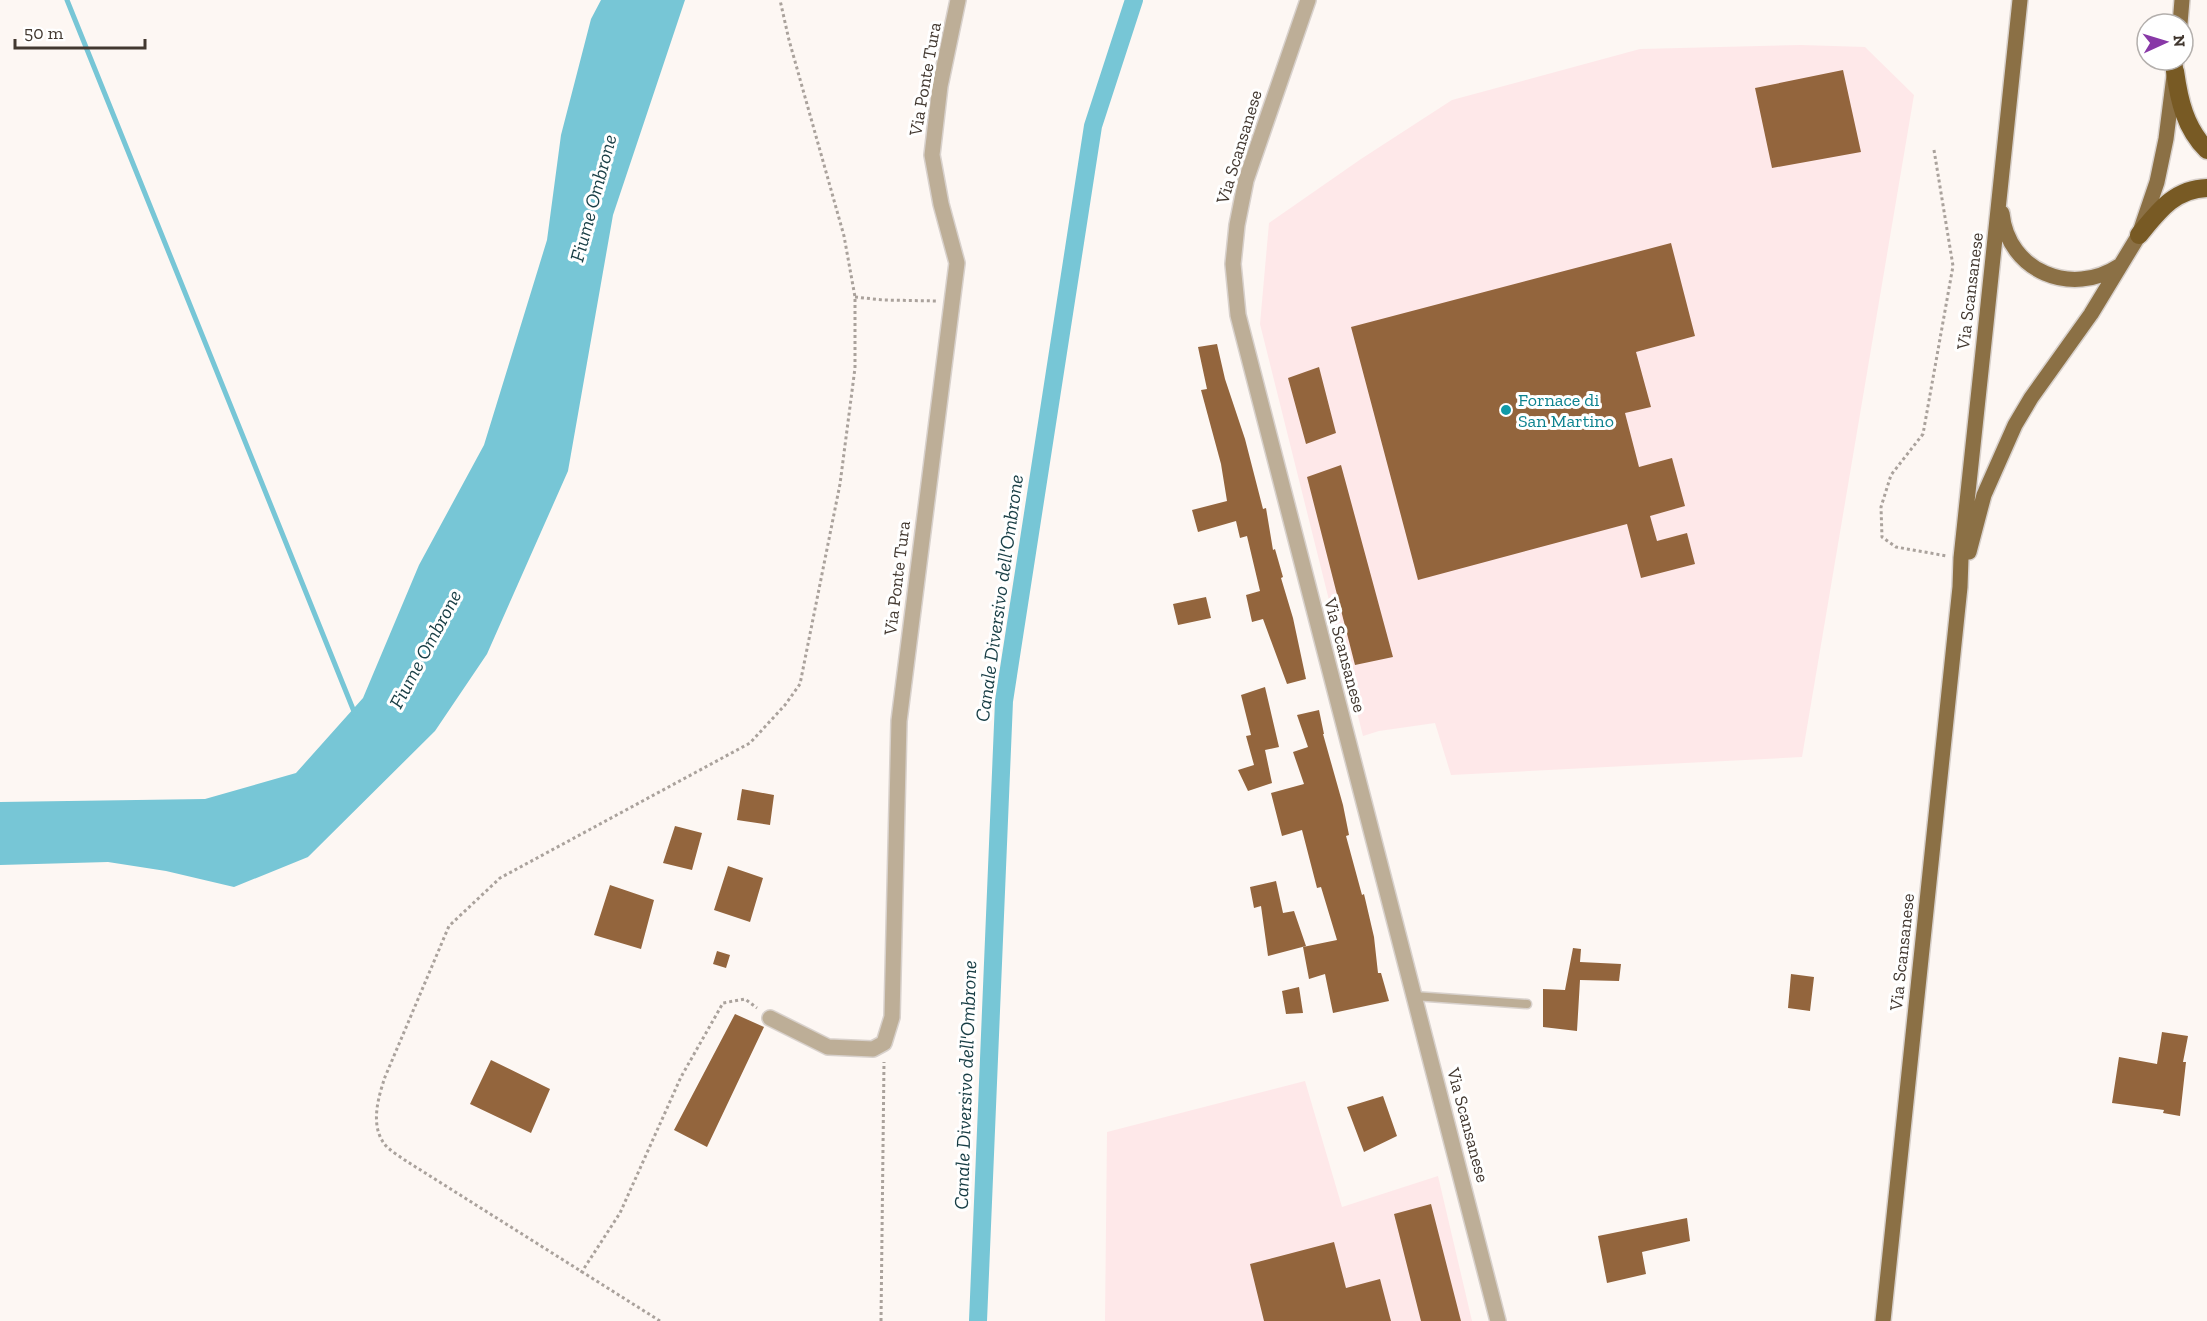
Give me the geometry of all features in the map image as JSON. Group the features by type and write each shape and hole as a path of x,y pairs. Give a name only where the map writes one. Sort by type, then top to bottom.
{"highway":[{"path":"2176,72 2178,97 2186,120 2207,150"},
{"path":"2139,235 2164,204 2184,193 2207,188"}],"main road":[{"name":"Via Scansanese","path":"1884,1321 1991,263 2001,195 2020,0"},
{"name":"Via Scansanese","path":"1960,587 1984,495 2014,425 2091,314 2139,235 2157,182 2166,139 2175,72"},
{"path":"2001,195 2003,221 2009,239 2020,255 2039,271 2062,279 2075,280 2100,276 2121,265"}],"street":[{"name":"Via Ponte Tura","path":"878,1046 892,1017 899,721 957,263 941,204 932,155 940,86 958,0"},
{"name":"Via Scansanese","path":"1308,0 1246,180 1237,225 1233,264 1238,315 1259,404 1498,1321"},
{"path":"770,1018 828,1047 878,1046"}],"lane":[{"path":"1414,996 1527,1004"}],"path":[{"path":"660,1321 411,1164 386,1145 376,1123 377,1103 385,1077 449,926 500,878 750,743 785,705 800,684 840,484 855,368 855,297 844,236 780,0"},
{"path":"1934,150 1953,266 1923,434 1891,475 1881,507 1882,537 1896,547 1961,558"},
{"path":"855,297 933,302"},
{"path":"581,1273 620,1213 681,1077 723,1003 745,999 770,1018"},
{"path":"878,1046 881,1321"}],"shaded area":[{"name":"Fornace di San Martino","path":"1801,45 1865,47 1914,95 1802,757 1451,775 1435,723 1379,731 1363,736 1260,324 1269,223 1452,100 1640,49"},
{"path":"1305,1081 1342,1207 1438,1176 1472,1321 1105,1321 1107,1132"}],"water":[{"name":"Fiume Ombrone","path":"601,0 685,0 613,215 568,471 487,654 435,731 308,857 234,887 166,871 108,862 0,865 0,802 205,799 296,773 363,698 419,565 484,445 547,240 561,135 591,19"}],"building":[{"path":"1843,70 1861,152 1772,168 1755,88"},
{"name":"Fornace di San Martino","path":"1671,243 1695,336 1636,352 1651,407 1625,413 1639,467 1672,458 1685,506 1650,516 1657,541 1687,533 1695,564 1641,578 1627,524 1418,580 1351,327"},
{"path":"1217,344 1263,509 1266,508 1273,550 1275,549 1283,577 1281,578 1293,618 1306,679 1287,684 1263,619 1252,622 1246,595 1260,591 1247,536 1240,538 1236,521 1198,532 1192,510 1227,501 1221,464 1201,390 1207,389 1198,347"},
{"path":"1319,367 1336,433 1306,444 1288,378"},
{"path":"1341,465 1393,657 1355,665 1307,477"},
{"path":"1206,597 1211,618 1178,625 1173,604"},
{"path":"1265,687 1279,747 1265,750 1272,783 1248,791 1238,770 1254,765 1246,736 1251,735 1241,695"},
{"path":"1319,710 1323,734 1343,805 1349,835 1346,836 1362,895 1364,894 1374,937 1378,973 1381,973 1389,1001 1333,1013 1325,974 1309,979 1303,947 1337,940 1321,887 1317,888 1302,830 1282,836 1271,793 1304,784 1293,752 1308,747 1297,715"},
{"path":"742,789 774,795 770,825 737,820"},
{"path":"675,826 702,833 692,870 663,863"},
{"path":"728,866 763,878 750,922 714,910"},
{"path":"1276,881 1283,913 1294,911 1306,946 1268,956 1261,906 1254,908 1250,887"},
{"path":"610,885 654,900 641,949 594,935"},
{"path":"1573,948 1581,949 1580,962 1621,964 1619,981 1580,980 1577,1031 1543,1027 1543,989 1565,990"},
{"path":"717,951 730,955 726,968 713,964"},
{"path":"1791,974 1814,977 1810,1011 1788,1008"},
{"path":"1299,987 1303,1013 1286,1014 1282,991"},
{"path":"735,1014 764,1027 707,1147 674,1130"},
{"path":"2162,1032 2188,1036 2183,1062 2186,1062 2180,1116 2163,1113 2164,1110 2112,1103 2119,1057 2157,1064"},
{"path":"491,1060 550,1089 531,1133 470,1104"},
{"path":"1383,1096 1397,1136 1364,1152 1347,1107"},
{"path":"1431,1204 1461,1321 1421,1321 1394,1214"},
{"path":"1687,1218 1690,1241 1642,1252 1646,1274 1607,1283 1598,1236"},
{"path":"1334,1242 1346,1288 1380,1279 1391,1321 1264,1321 1250,1264"}],"waterway":[{"path":"67,0 355,714"},
{"name":"Canale Diversivo dell'Ombrone","path":"978,1321 1004,701 1093,126 1134,0"}],"place":[{"name":"Fornace di San Martino","path":"1506,410"}]}
